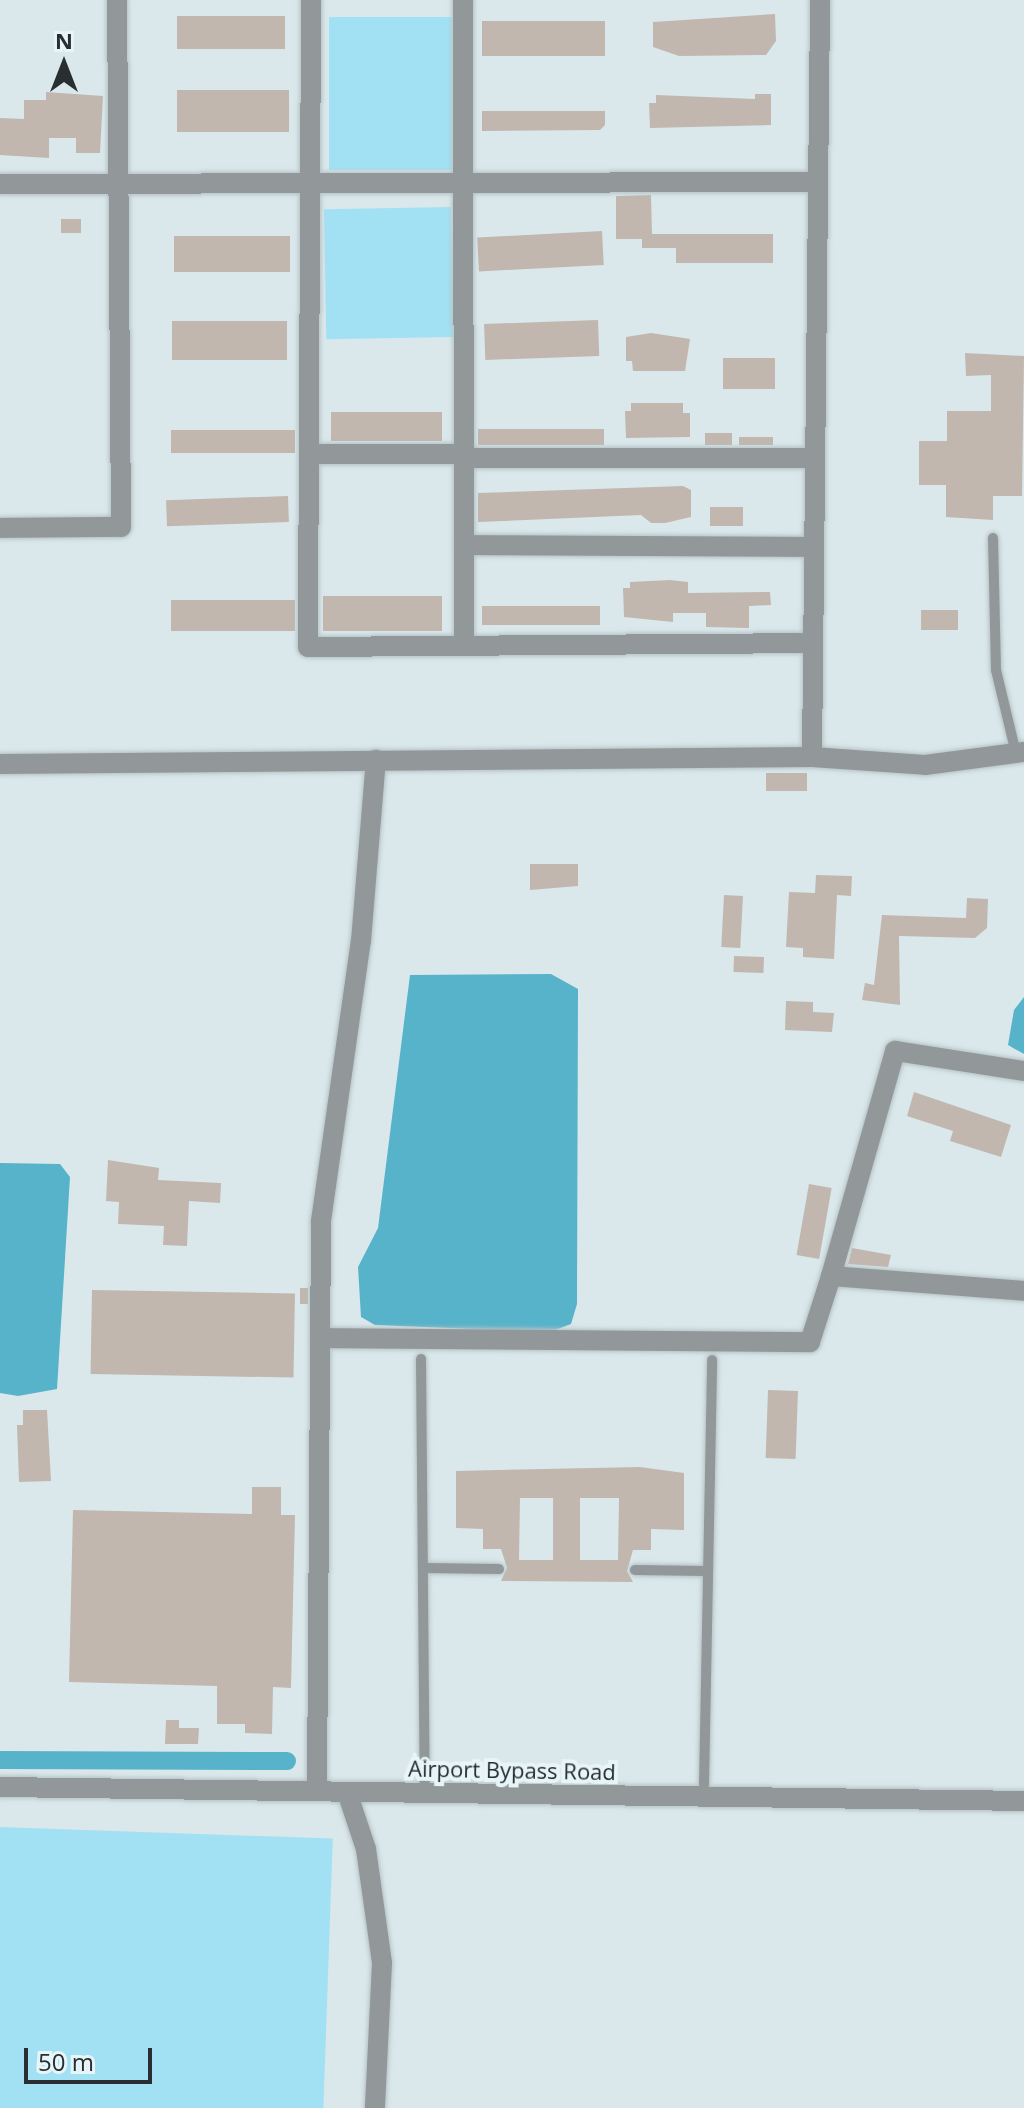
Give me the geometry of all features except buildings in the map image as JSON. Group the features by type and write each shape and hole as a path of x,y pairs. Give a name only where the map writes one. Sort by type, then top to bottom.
{"street":[{"path":"0,528 121,527 121,184 117,0"},
{"path":"311,0 308,647 464,643 813,643"},
{"path":"463,0 464,643"},
{"path":"812,757 820,0"},
{"path":"0,184 818,182"},
{"path":"309,454 815,458"},
{"path":"464,545 814,547"},
{"path":"0,764 812,757 925,765 1020,752"},
{"path":"317,1791 321,1221 361,941 376,760"},
{"path":"320,1338 810,1342 895,1051 1024,1071"},
{"path":"831,1276 1024,1291"},
{"name":"Airport Bypass Road","path":"0,1787 1024,1801"},
{"path":"347,1792 366,1849 382,1963 375,2108"}],"lane":[{"path":"993,538 996,670 1020,752"},
{"path":"421,1359 425,1782"},
{"path":"704,1785 705,1571 712,1360"},
{"path":"423,1568 499,1569"},
{"path":"635,1570 705,1571"}],"shaded area":[{"path":"329,17 452,17 452,170 329,170"},
{"path":"451,207 453,337 326,339 324,209"},
{"path":"551,974 578,989 577,1304 571,1324 550,1332 375,1325 361,1317 358,1267 378,1228 410,975"},
{"path":"1024,997 1024,1054 1008,1045 1014,1010"},
{"path":"0,1163 60,1164 70,1177 57,1389 18,1396 0,1393"},
{"path":"0,1827 333,1839 323,2108 0,2108"}],"waterway":[{"path":"0,1760 287,1761"}]}
